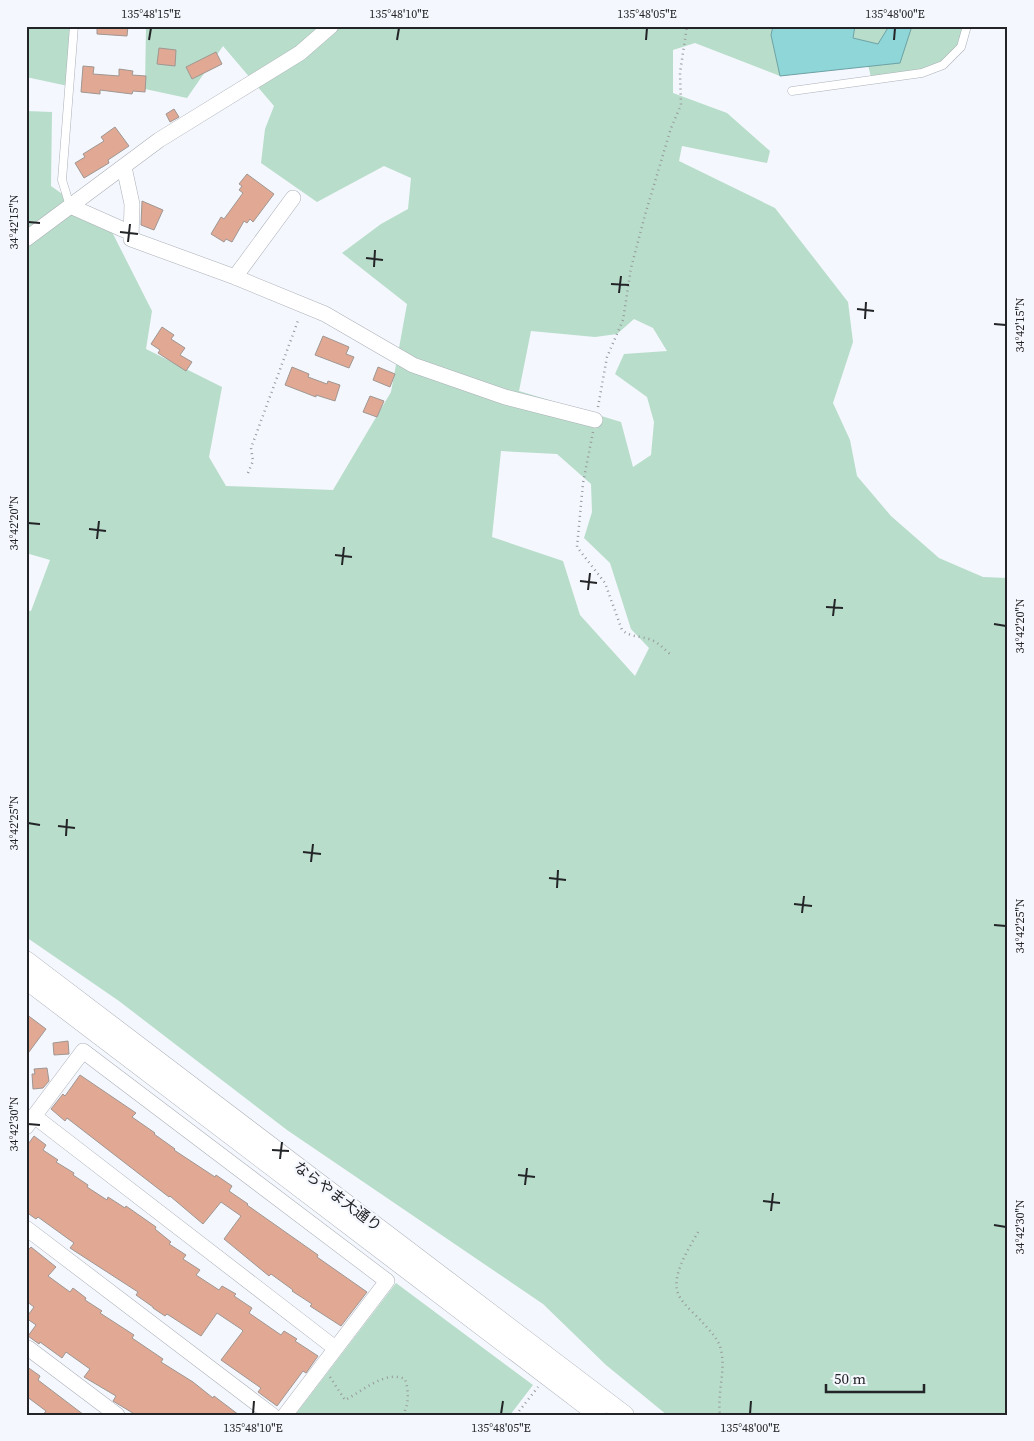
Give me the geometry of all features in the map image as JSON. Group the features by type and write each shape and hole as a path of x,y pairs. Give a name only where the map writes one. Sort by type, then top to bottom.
{"street":[{"path":"26,239 159,140 300,53 331,26"},
{"path":"124,167 132,204 130,239 235,277 325,314 413,365 505,397 595,420"},
{"path":"235,277 293,198"},
{"path":"70,206 131,233"},
{"name":"ならやま大通り","path":"26,960 626,1415"},
{"name":"ならやま大通り","path":"26,980 598,1415"},
{"path":"285,1415 387,1281 82,1051 30,1122 335,1348"},
{"path":"27,1231 272,1415"},
{"path":"26,1348 117,1415"}],"lane":[{"path":"70,206 62,180 74,26"},
{"path":"792,91 922,73 943,65 961,47 968,26"}],"path":[{"path":"670,654 657,642 627,634 622,630 605,583 577,547 583,482 607,357 623,320 631,268 645,215 671,128 681,105 680,73 687,26"},
{"path":"248,473 253,462 251,448 304,305"},
{"path":"698,1232 677,1274 677,1290 680,1298 717,1340 721,1350 720,1415"},
{"path":"323,1365 345,1400 388,1377 398,1376 405,1379 408,1398 406,1409 402,1415"},
{"path":"516,1415 547,1376"}],"green space":[{"path":"26,26 71,26 68,86 26,77"},
{"path":"146,26 773,26 771,35 780,76 695,43 673,50 673,93 727,113 770,151 767,163 682,146 679,161 775,208 848,302 853,342 833,403 850,440 857,476 891,516 939,558 983,577 1008,578 1008,1415 667,1415 606,1365 543,1304 287,1130 119,1001 26,937 26,610 31,611 50,560 26,553 26,111 52,112 51,186 110,228 152,311 146,349 222,387 209,457 226,486 333,490 391,392 407,304 342,253 381,224 408,209 411,178 384,166 317,202 261,163 265,129 274,106 223,46 187,98 145,89","holes":["634,319 653,328 667,351 624,354 615,374 647,397 654,422 651,455 633,467 621,422 519,391 531,331 595,337 617,334","501,451 557,454 591,484 592,512 584,538 610,563 631,629 649,648 635,676 580,615 563,561 492,537"]},
{"path":"855,26 889,26 878,44 853,38"},
{"path":"909,26 964,26 958,46 941,63 921,70 871,77 868,65"},
{"path":"396,1283 533,1385 510,1415 295,1415"}],"water":[{"path":"773,26 855,26 853,38 878,44 889,26 912,26 900,63 780,76 771,35"}],"building":[{"path":"97,26 128,26 127,36 97,34"},
{"path":"159,48 176,50 175,66 157,64"},
{"path":"216,52 222,64 192,79 186,67"},
{"path":"83,66 94,67 93,74 119,76 119,69 133,71 132,75 146,76 145,92 133,91 132,94 100,90 100,94 81,92"},
{"path":"174,109 179,117 170,122 166,114"},
{"path":"115,127 129,146 108,160 109,163 84,178 75,163 85,157 83,154 104,141 101,137"},
{"path":"247,174 274,194 253,222 250,219 247,223 244,221 232,242 226,239 224,242 211,234 221,217 224,219 243,193 239,190 242,186 239,184"},
{"path":"142,201 163,210 154,230 141,225"},
{"path":"162,327 174,335 171,339 185,348 180,355 192,362 186,371 158,353 160,350 151,344"},
{"path":"323,336 349,347 346,354 354,357 349,368 315,355"},
{"path":"292,367 309,374 308,377 327,384 328,381 340,385 335,401 316,395 316,397 285,385"},
{"path":"378,367 395,374 390,387 373,380"},
{"path":"370,396 384,401 377,417 363,412"},
{"path":"26,1014 46,1029 26,1056"},
{"path":"68,1041 69,1054 54,1055 53,1043"},
{"path":"47,1068 49,1081 43,1088 33,1089 32,1074 35,1074 34,1069"},
{"path":"80,1075 136,1113 132,1117 155,1133 174,1150 232,1186 229,1191 367,1292 341,1326 310,1306 312,1304 271,1274 269,1276 224,1239 241,1216 221,1202 203,1224 170,1196 67,1118 65,1121 51,1109 63,1094 65,1096"},
{"path":"34,1136 46,1145 43,1150 58,1160 56,1162 74,1173 73,1175 88,1185 87,1187 107,1200 108,1197 125,1208 126,1206 156,1227 155,1229 171,1242 169,1244 186,1255 183,1259 200,1270 196,1275 219,1290 222,1286 236,1294 234,1296 252,1308 249,1313 281,1335 284,1331 297,1339 295,1341 318,1356 306,1373 303,1371 277,1406 258,1392 261,1388 221,1360 243,1331 241,1329 217,1313 201,1336 167,1314 165,1316 153,1308 136,1295 138,1292 70,1248 74,1243 38,1217 36,1219 26,1212 26,1147"},
{"path":"31,1247 56,1267 48,1276 70,1292 73,1288 86,1298 85,1300 102,1311 100,1313 134,1335 132,1338 163,1359 161,1362 193,1382 213,1398 214,1396 239,1415 136,1415 113,1401 116,1396 84,1377 90,1369 66,1352 62,1358 28,1336 36,1325 26,1318 34,1307 26,1301 26,1252"},
{"path":"26,1366 40,1376 38,1380 84,1415 43,1415 46,1411 26,1396"}]}
